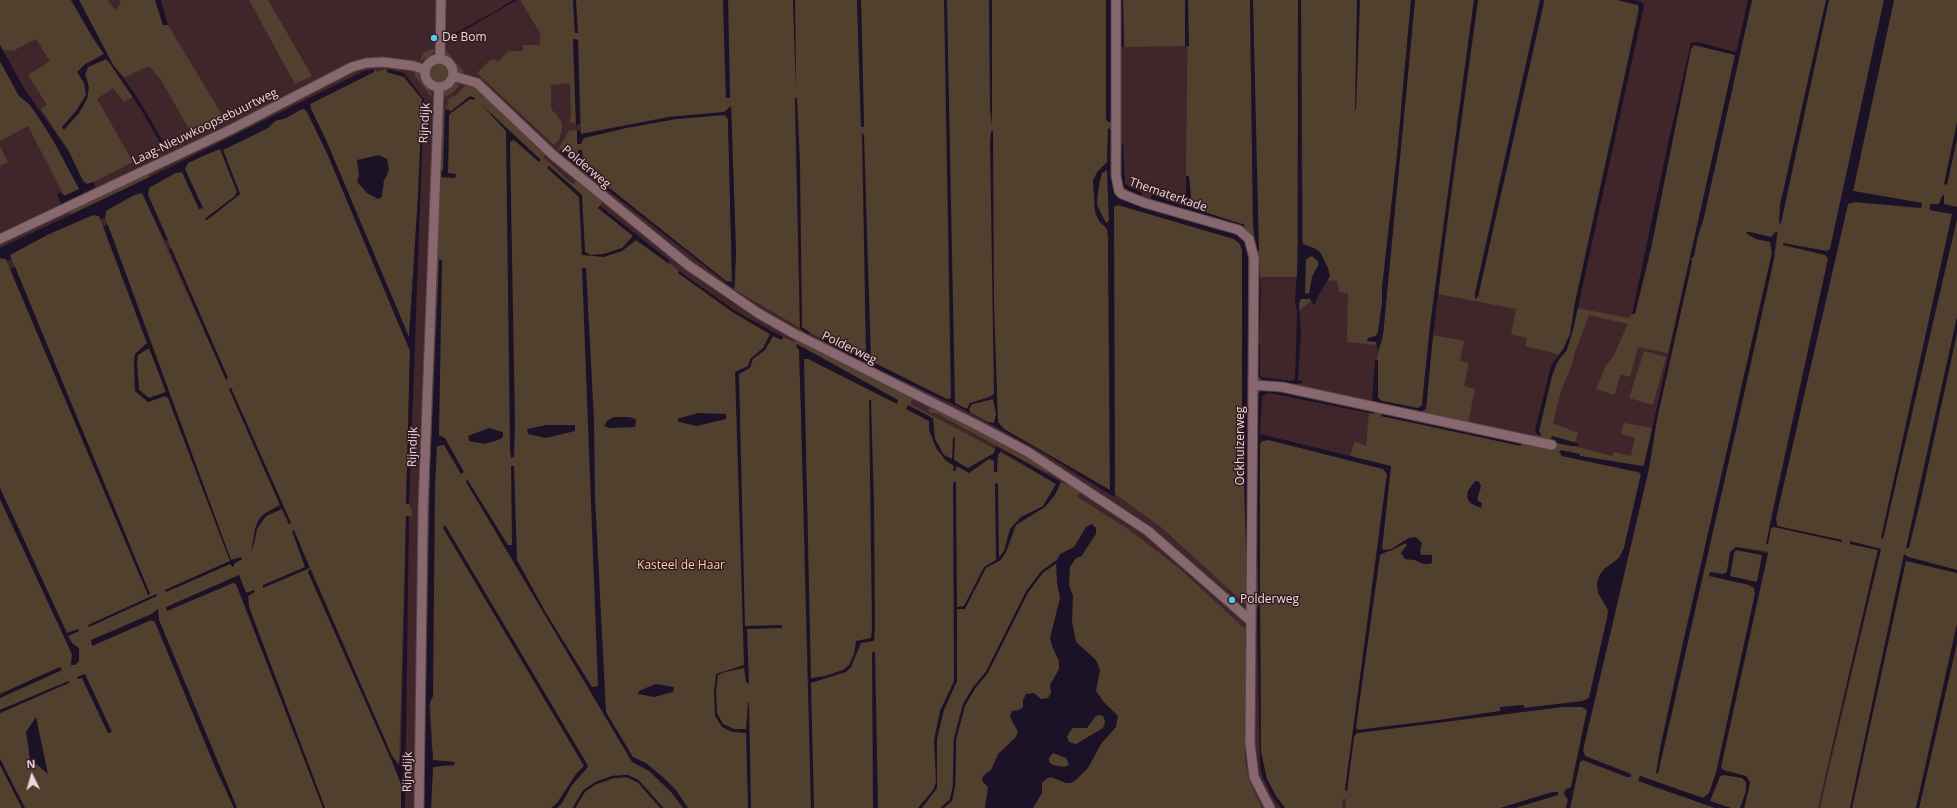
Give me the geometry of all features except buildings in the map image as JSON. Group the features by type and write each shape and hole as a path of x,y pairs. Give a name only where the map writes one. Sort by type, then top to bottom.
{"street":[{"path":"440,59 441,0"},
{"name":"Thematerkade","path":"1116,0 1116,176 1119,191 1122,194 1146,203 1239,230 1249,239 1254,258 1253,385"},
{"path":"440,59 448,62 452,69 453,76 450,82 439,88 432,86 427,82 425,70 427,64 433,60 440,59"},
{"name":"Laag-Nieuwkoopsebuurtweg","path":"0,239 230,130 352,67 366,63 383,62 414,66 425,70"},
{"name":"Polderweg","path":"453,76 477,83 553,155 688,265 758,313 793,333 966,419 1028,452 1148,531 1251,621"},
{"name":"Rijndijk","path":"419,808 423,509 439,88"},
{"path":"1253,385 1282,386 1552,445"},
{"name":"Ockhuizerweg","path":"1253,385 1250,743 1254,777 1270,808"}],"green space":[{"path":"0,0 71,0 104,54 84,65 81,77 84,83 86,95 76,111 62,127 87,99 88,81 85,75 88,67 106,59 133,97 124,102 113,88 97,99 133,162 93,182 87,184 83,181 68,150 41,109 47,105 28,75 50,61 36,39 13,51 3,50 0,45"},
{"path":"79,0 108,0 115,10 121,3 119,0 155,0 163,25 168,25 224,118 192,134 161,80 149,66 125,77 113,65"},
{"path":"249,0 268,0 312,76 295,84"},
{"path":"520,0 573,0 575,33 576,0 723,0 726,98 730,98 728,0 793,0 796,91 795,0 857,0 861,127 864,127 861,0 1106,0 1106,28 1119,47 1121,182 1128,191 1141,196 1240,227 1245,225 1194,209 1191,205 1189,176 1186,176 1188,0 1250,0 1253,224 1257,263 1258,376 1268,381 1295,384 1422,412 1426,408 1433,335 1464,341 1460,361 1469,363 1464,386 1475,389 1468,423 1536,437 1550,381 1561,355 1525,346 1527,338 1511,334 1516,309 1438,294 1478,0 1617,0 1639,6 1577,308 1628,318 1632,314 1635,314 1651,248 1691,49 1694,45 1736,55 1668,353 1638,347 1630,377 1621,374 1614,395 1596,389 1606,365 1613,357 1628,324 1589,315 1574,355 1573,362 1561,391 1553,423 1578,433 1574,446 1612,456 1614,452 1631,456 1635,438 1621,434 1624,423 1653,428 1644,465 1642,466 1580,456 1580,454 1562,456 1638,472 1641,474 1624,548 1619,557 1613,563 1601,598 1608,610 1589,698 1583,701 1524,708 1524,705 1501,707 1501,711 1357,730 1356,726 1380,555 1382,552 1392,551 1406,543 1405,559 1415,560 1423,564 1429,554 1421,555 1420,540 1415,537 1409,538 1391,549 1383,550 1382,548 1391,467 1350,457 1354,443 1356,442 1366,446 1369,413 1374,414 1262,389 1256,430 1258,596 1260,596 1260,444 1262,441 1269,440 1383,469 1387,474 1345,790 1347,791 1354,737 1357,733 1562,707 1582,707 1587,710 1571,787 1565,790 1568,799 1566,808 1345,808 1346,799 1343,799 1342,808 1285,808 1276,796 1267,779 1261,752 1260,604 1258,605 1257,615 1161,527 1115,494 1113,227 1114,207 1117,205 1234,239 1240,244 1242,250 1242,406 1247,566 1248,252 1246,243 1123,198 1108,129 1107,162 1095,176 1093,181 1095,212 1107,229 1108,237 1110,490 998,426 996,397 992,395 971,403 966,409 830,344 802,328 797,98 795,99 800,328 732,288 735,287 736,252 731,107 724,112 669,117 581,134 578,40 573,39 576,124 569,122 571,117 570,83 551,85 551,109 562,123 559,140 554,145 477,73 488,62 494,59 498,62 508,51 523,51 523,45 540,45 540,33","holes":["1381,413 1521,442 1521,445 1381,416","1475,481 1481,489 1477,497 1478,508 1474,504 1468,491"]},
{"path":"1123,0 1185,0 1185,46 1124,47"},
{"path":"1253,0 1298,0 1297,277 1260,277 1256,207"},
{"path":"1301,0 1411,0 1397,155 1382,288 1382,303 1378,332 1376,336 1368,338 1367,341 1376,342 1377,345 1347,342 1348,293 1339,292 1337,281 1327,280 1330,276 1324,259 1303,244"},
{"path":"1415,0 1474,0 1430,326 1422,405 1418,408 1382,401 1378,398 1377,359 1383,335"},
{"path":"1752,0 1884,0 1830,249 1827,251 1783,244 1826,255 1828,259 1769,526 1768,544 1771,528 1774,527 1842,542 1842,540 1777,526 1776,518 1848,203 1855,202 1921,208 1922,203 1853,191 1894,0 1957,0 1957,122 1947,184 1957,139 1957,207 1944,204 1944,195 1942,196 1939,204 1930,204 1931,210 1952,214 1940,286 1957,219 1957,317 1909,548 1957,333 1957,570 1904,555 1850,808 1820,808 1881,549 1850,544 1878,550 1818,808 1744,808 1749,790 1746,776 1721,769 1768,553 1766,551 1736,547 1730,552 1727,572 1723,574 1710,572 1749,585 1754,588 1755,594 1716,773 1709,793 1703,798 1640,776 1639,780 1715,808 1570,808 1580,762 1583,760 1627,777 1631,773 1585,756 1583,750 1649,468 1657,419 1692,262 1691,259 1694,255 1698,235 1703,221","holes":["1775,232 1778,232 1774,259 1740,412 1658,773 1656,773 1681,652 1772,253 1770,242 1761,235 1771,237"]},
{"path":"434,49 436,50 433,54 419,62 424,52"},
{"path":"445,49 463,71 463,74 458,71 453,61 444,50"},
{"path":"0,61 19,96 28,103 35,112 53,140 80,189 64,196 28,126 0,141"},
{"path":"438,63 445,66 448,73 445,80 438,83 431,80 428,73 431,66"},
{"path":"374,69 377,72 386,69 387,72 404,77 422,99 418,196 409,338 310,104 374,72","holes":["376,156 384,178 384,189 357,178 373,157"]},
{"path":"415,71 418,73 421,82 432,94 431,96 415,76"},
{"path":"459,83 458,87 453,92 446,97 442,96 445,91"},
{"name":"Kasteel de Haar","path":"467,83 478,89 547,153 543,157 568,180 573,184 578,180 604,201 598,208 633,236 629,241 632,244 636,240 669,263 679,271 678,273 734,313 770,334 769,337 773,336 782,340 783,337 794,342 795,336 840,360 850,368 861,371 913,398 910,404 984,443 1056,484 1061,482 1083,492 1076,496 1128,529 1179,568 1245,629 1245,761 1249,780 1262,808 431,808 433,766 436,765 436,761 433,760 430,701 426,698 427,502 439,177 448,177 449,109 445,109 449,103 447,100 458,94","holes":["548,166 580,193 580,191 582,206 579,203 579,197"]},
{"path":"441,108 445,109 443,171 439,171"},
{"path":"302,109 306,110 327,153 410,351 406,503 409,504 412,510 412,516 406,516 399,765 392,756 311,569 308,572 394,766 401,784 401,808 325,808 249,607 248,596 254,592 254,590 246,593 239,575 233,583 236,584 251,617 323,808 237,808 159,620 157,609 152,614 134,621 92,646 151,620 155,622 234,808 25,808 0,759 0,713 69,682 68,681 0,710 0,698 62,670 60,667 0,694 0,499 72,654 71,665 75,665 72,643 68,636 79,631 78,629 67,634 0,488 0,258 6,259 148,595 150,594 10,255 49,234 93,215 99,216 147,343 135,354 135,391 148,402 165,396 168,398 230,561 165,590 166,592 230,564 233,567 235,563 242,559 241,557 231,561 105,218 105,211 134,195 142,193 226,380 228,378 148,195 148,188 176,173 182,172 199,209 202,208 185,169 188,163 220,149 237,192 235,196 206,218 207,220 240,194 223,150 268,128 275,121 286,118","holes":["231,388 291,523 289,524 282,509 266,516 257,529 255,542 250,553 259,519 264,514 280,505 229,389","82,678 112,732 108,733"]},
{"path":"725,115 728,119 732,282 726,281 584,169 582,150 575,158 561,149 559,152 559,148 569,131 577,130 577,144 583,138 626,128 676,119"},
{"path":"0,146 8,162 0,166"},
{"path":"1107,170 1109,221 1106,223 1098,211 1097,198 1102,173"},
{"path":"148,172 150,177 72,215 69,211"},
{"path":"1312,256 1319,264 1312,277 1309,294 1305,293 1306,259"},
{"path":"1301,299 1310,299 1311,301 1299,311 1299,303"},
{"path":"149,347 166,392 149,398 139,390 137,363 138,355"},
{"path":"1644,351 1666,357 1653,405 1629,398"},
{"path":"993,399 996,414 994,423 988,422 971,413 969,409 972,404"},
{"path":"935,408 1005,444 1049,470 1047,473 936,413 930,413 927,409"},
{"path":"1736,550 1762,555 1757,582 1730,576 1734,553"},
{"path":"1906,560 1957,573 1957,624 1916,808 1852,808"},
{"path":"1957,643 1957,808 1919,808"},
{"path":"0,765 22,808 0,808"},
{"path":"1724,775 1742,778 1746,782 1746,791 1740,808 1731,808 1710,801 1720,776"}],"shaded area":[{"path":"71,0 79,0 113,65 136,95 167,148 164,150 142,111 106,59 88,67 85,75 89,87 87,99 79,113 64,130 62,127 76,111 86,95 84,83 77,72 84,65 104,54"},
{"path":"155,0 161,0 168,25 163,25"},
{"path":"513,0 517,0 456,35 455,33"},
{"path":"573,0 576,0 578,33 575,33"},
{"path":"723,0 728,0 730,98 726,98"},
{"path":"793,0 795,0 796,91"},
{"path":"857,0 861,0 864,127 861,127"},
{"path":"944,0 947,0 955,403 967,409 970,403 991,397 994,393 990,141 991,131 993,131 994,304 998,422 1004,429 1110,490 1108,237 1107,229 1099,221 1095,212 1093,181 1097,172 1107,162 1108,128 1112,130 1117,195 1232,231 1246,243 1248,253 1247,589 1242,406 1242,250 1240,244 1234,239 1122,206 1117,205 1114,207 1114,497 1040,451 957,406 854,358 819,338 824,338 861,356 866,356 862,133 864,135 871,361 947,399 951,398","holes":["1107,170 1109,221 1106,223 1097,205 1099,182 1102,173","993,399 996,414 994,423 988,422 971,413 969,409 972,404"]},
{"path":"989,0 992,0 992,126 990,108"},
{"path":"1106,0 1112,0 1114,122 1108,122 1106,119"},
{"path":"1120,0 1123,0 1124,47 1119,47"},
{"path":"1185,0 1188,0 1189,46 1185,46"},
{"path":"1250,0 1253,0 1259,251 1256,251 1253,224"},
{"path":"1298,0 1301,0 1302,238 1303,244 1320,252 1328,268 1330,276 1315,304 1313,304 1310,299 1301,299 1299,303 1301,333 1298,380 1302,381 1302,383 1295,384 1262,380 1258,376 1257,346 1260,344 1260,374 1262,377 1292,381 1295,379 1297,313 1295,299 1298,259","holes":["1312,256 1319,264 1312,277 1309,294 1305,293 1306,259"]},
{"path":"1357,0 1360,0 1356,110 1355,109"},
{"path":"1411,0 1415,0 1383,335 1378,351 1376,342 1367,341 1368,338 1376,336 1378,332 1382,303 1382,288 1397,155"},
{"path":"1474,0 1478,0 1449,207 1433,335 1426,409 1421,412 1372,402 1375,360 1378,360 1378,398 1382,401 1418,408 1422,405 1430,326"},
{"path":"1540,0 1544,0 1543,7 1478,297 1475,299 1475,293"},
{"path":"1617,0 1635,0 1642,2 1644,6 1573,330 1567,350 1557,362 1553,372 1539,431 1541,434 1540,436 1537,435 1535,430 1551,366 1563,349 1570,334 1575,302 1639,11 1638,5"},
{"path":"1748,0 1752,0 1703,221 1698,235 1694,256 1691,259 1692,262 1657,419 1649,468 1583,750 1585,756 1632,775 1627,777 1583,760 1580,762 1570,808 1566,808 1568,800 1564,794 1565,790 1571,787 1587,710 1582,707 1562,707 1357,733 1354,737 1347,791 1345,790 1387,474 1383,469 1269,440 1262,441 1260,444 1260,596 1258,596 1256,398 1262,389 1280,390 1373,409 1374,414 1269,393 1262,396 1260,434 1391,466 1382,548 1383,550 1391,549 1409,538 1415,537 1422,543 1420,550 1421,555 1432,555 1432,563 1429,564 1423,564 1415,560 1405,559 1401,553 1407,545 1405,543 1380,555 1356,726 1357,730 1500,711 1500,707 1524,705 1524,708 1583,701 1589,698 1608,610 1598,593 1597,584 1599,576 1604,569 1619,558 1624,548 1641,474 1638,472 1562,456 1559,452 1561,450 1580,454 1580,456 1642,466 1644,465 1735,55 1694,45 1691,49 1651,248 1635,314 1632,314 1669,139 1691,43 1698,42 1735,52 1737,49"},
{"path":"1826,0 1829,0 1781,223 1779,224 1780,205"},
{"path":"1884,0 1894,0 1853,191 1922,203 1921,208 1855,202 1848,204 1776,518 1777,526 1842,540 1842,542 1774,527 1771,528 1768,544 1766,544 1828,259 1825,255 1783,245 1783,243 1827,251 1830,249"},
{"path":"573,39 578,40 580,124 576,125"},
{"path":"0,45 25,90 68,150 83,181 87,184 93,182 96,187 61,204 57,194 61,192 64,196 79,189 53,140 35,112 28,103 19,96 0,61"},
{"path":"374,69 374,72 310,104 409,337 418,196 422,99 404,77 387,72 388,69 404,73 424,99 409,504 406,504 410,351 327,153 306,110 302,109 286,118 275,121 268,128 223,150 240,194 207,220 205,220 206,218 235,196 237,192 220,149 188,163 185,169 203,208 199,209 182,172 175,173 149,188 148,195 168,240 165,241 142,193 134,195 106,211 105,218 100,219 99,216 93,215 49,234 10,255 11,260 7,261 6,259 0,258 0,248 150,177 364,71"},
{"path":"470,96 475,98 474,100 470,99 449,116 448,173 456,174 455,178 439,177 439,171 443,171 445,109 451,111"},
{"path":"795,98 797,98 800,163 802,327 809,332 808,335 800,328"},
{"path":"481,104 541,160 539,162 514,140 510,142 515,425 514,457 511,458 506,131"},
{"path":"731,106 736,252 734,289 559,152 561,149 575,158 577,157 578,150 582,150 583,167 726,281 732,282 728,119 725,115 676,119 626,128 584,138 581,144 577,144 577,130 580,131 581,134 669,117 724,112"},
{"path":"1957,122 1957,139 1947,185 1944,184"},
{"path":"1123,143 1125,184 1142,193 1142,196 1124,188 1121,182 1121,144"},
{"path":"379,155 387,159 389,170 383,183 382,197 378,199 367,193 357,182 359,176 357,160"},
{"path":"549,166 582,195 585,252 591,255 603,254 622,248 633,236 598,208 600,206 669,260 669,264 636,240 622,251 604,257 582,255 579,197 547,168"},
{"path":"1186,176 1189,176 1192,208 1245,225 1244,227 1151,199 1151,196 1153,195 1183,206 1186,203"},
{"path":"1944,195 1944,204 1957,207 1957,219 1883,539 1881,538 1952,214 1930,210 1930,204 1939,204 1942,196"},
{"path":"108,225 231,560 241,557 242,559 235,563 233,567 230,564 166,592 165,590 230,561 168,398 165,396 148,402 135,391 135,354 147,343 103,226","holes":["149,348 166,392 149,398 139,390 137,363 138,355"]},
{"path":"1777,231 1774,259 1740,412 1658,773 1656,774 1660,748 1681,652 1772,253 1770,242 1756,239 1746,232 1771,237"},
{"path":"171,248 228,378 226,380 169,249"},
{"path":"439,259 442,260 439,435 445,438 464,472 461,474 444,445 437,446 435,487 433,696 429,705 433,760 455,762 454,765 433,767 431,808 424,808 430,468"},
{"path":"1257,263 1259,263 1261,293 1259,331 1257,332"},
{"path":"15,267 150,594 148,595 10,269"},
{"path":"582,268 586,268 594,420 595,497 606,712 633,757 646,763 664,778 676,790 688,808 683,808 672,793 649,771 632,762 466,482 467,479 508,545 512,545 511,466 514,466 517,560 546,613 592,687 598,686"},
{"path":"679,271 737,312 783,337 782,340 773,336 765,350 753,359 750,368 739,374 745,626 782,625 782,628 747,629 749,684 746,682 744,668 725,672 718,675 716,691 717,713 723,724 734,729 746,729 749,702 751,808 748,808 746,733 732,732 722,727 715,716 714,693 716,674 744,665 735,372 748,366 750,359 763,348 770,334 734,313 678,273"},
{"path":"1957,317 1957,333 1922,494 1909,548 1906,548"},
{"path":"797,344 898,400 897,404 808,359 804,359 811,678 825,676 843,670 849,665 854,654 856,641 871,638 869,400 871,400 874,505 874,641 861,643 851,667 846,672 811,683 814,808 811,808 801,416 799,350 796,347"},
{"path":"231,388 291,523 289,524 282,509 266,516 257,529 251,554 255,529 259,519 264,514 280,505 229,389"},
{"path":"908,405 933,418 935,439 944,455 952,459 953,438 955,436 954,460 968,468 994,453 996,446 1061,482 1055,495 1045,507 1016,525 1006,552 1001,560 986,568 965,609 957,609 957,681 944,710 937,739 937,788 922,808 918,808 933,790 936,782 934,740 940,711 954,681 953,483 956,481 957,607 964,606 984,567 996,560 995,483 998,484 999,557 1004,551 1010,529 1021,517 1043,506 1056,484 1001,451 998,455 997,472 994,472 994,461 989,459 969,473 957,466 955,471 953,471 954,466 946,461 936,448 929,430 929,421 906,409"},
{"path":"1384,411 1521,442 1521,446 1381,416"},
{"path":"698,413 726,414 726,419 697,426 679,422 677,419"},
{"path":"614,417 629,417 636,419 635,427 609,428 604,426 607,421"},
{"path":"547,425 575,425 575,431 546,438 528,434 527,429"},
{"path":"489,428 503,432 503,437 485,444 469,441 468,436"},
{"path":"1552,436 1577,443 1580,446 1556,443 1551,439"},
{"path":"1475,481 1478,481 1481,485 1477,500 1482,503 1481,508 1470,503 1467,497 1468,491"},
{"path":"0,488 67,633 78,629 79,631 68,636 72,643 79,648 79,661 75,665 71,665 72,654 0,499"},
{"path":"406,516 409,516 405,808 401,808 401,784 394,766 308,572 310,569 392,756 399,765 401,752"},
{"path":"1092,524 1096,528 1096,534 1082,556 1076,558 1070,567 1069,585 1073,596 1072,621 1076,642 1096,660 1100,670 1096,691 1104,702 1118,716 1116,727 1101,744 1088,768 1076,780 1071,783 1066,783 1051,777 1046,779 1042,783 1042,793 1033,808 985,808 988,787 982,781 983,776 991,770 998,754 1015,738 1018,732 1010,717 1012,711 1019,710 1023,707 1023,700 1026,694 1034,693 1041,699 1048,698 1051,693 1050,685 1059,669 1059,661 1050,638 1060,598 1057,583 1056,562 1060,554 1074,547 1086,527","holes":["1099,715 1103,716 1105,722 1103,728 1076,744 1069,742 1067,737 1073,728 1087,728 1095,717","1053,753 1066,758 1069,765 1064,767 1053,765 1049,762 1049,758"]},
{"path":"445,525 587,764 588,767 572,785 562,803 557,808 551,808 557,803 576,774 584,766 443,528"},
{"path":"294,530 310,568 263,588 263,585 305,567 292,531"},
{"path":"1850,541 1881,549 1818,808 1878,550 1850,544"},
{"path":"1736,547 1768,553 1721,766 1722,769 1726,771 1746,776 1750,782 1744,808 1740,808 1746,791 1746,782 1742,778 1724,775 1720,776 1710,801 1731,808 1715,808 1638,781 1640,776 1703,798 1709,793 1716,773 1755,594 1754,588 1749,585 1709,576 1710,572 1723,574 1727,572 1730,552","holes":["1736,550 1762,555 1757,582 1730,576 1734,553"]},
{"path":"1904,554 1908,557 1957,570 1957,573 1906,561 1852,808 1850,808"},
{"path":"239,575 246,593 254,590 255,592 248,596 249,607 325,808 323,808 236,584 233,583 167,611 166,607"},
{"path":"156,594 157,596 89,627 88,625"},
{"path":"1260,604 1261,752 1267,779 1276,796 1285,808 1281,808 1273,798 1263,778 1260,767 1257,611 1258,605"},
{"path":"158,609 159,620 237,808 234,808 215,767 155,622 151,620 92,646 91,640 152,614"},
{"path":"1957,624 1957,643 1919,808 1916,808"},
{"path":"875,651 878,808 873,808 872,653"},
{"path":"60,667 62,670 0,698 0,694"},
{"path":"85,674 112,732 108,733 82,678 78,679 77,677"},
{"path":"69,681 69,683 0,713 0,710"},
{"path":"655,684 674,687 673,692 654,697 638,694 639,691"},
{"path":"36,717 48,774 30,759 26,732"},
{"path":"0,759 25,808 22,808 0,765"},
{"path":"1552,792 1558,792 1558,795 1515,808 1500,808"}],"waterway":[{"path":"942,808 951,800 954,786 955,739 964,705 974,688 987,672 1027,592 1042,572 1056,562"},
{"path":"574,808 584,791 596,783 613,777 627,776 638,781 662,808"}],"place":[{"name":"De Bom","path":"434,38"},
{"name":"Polderweg","path":"1232,600"}]}
